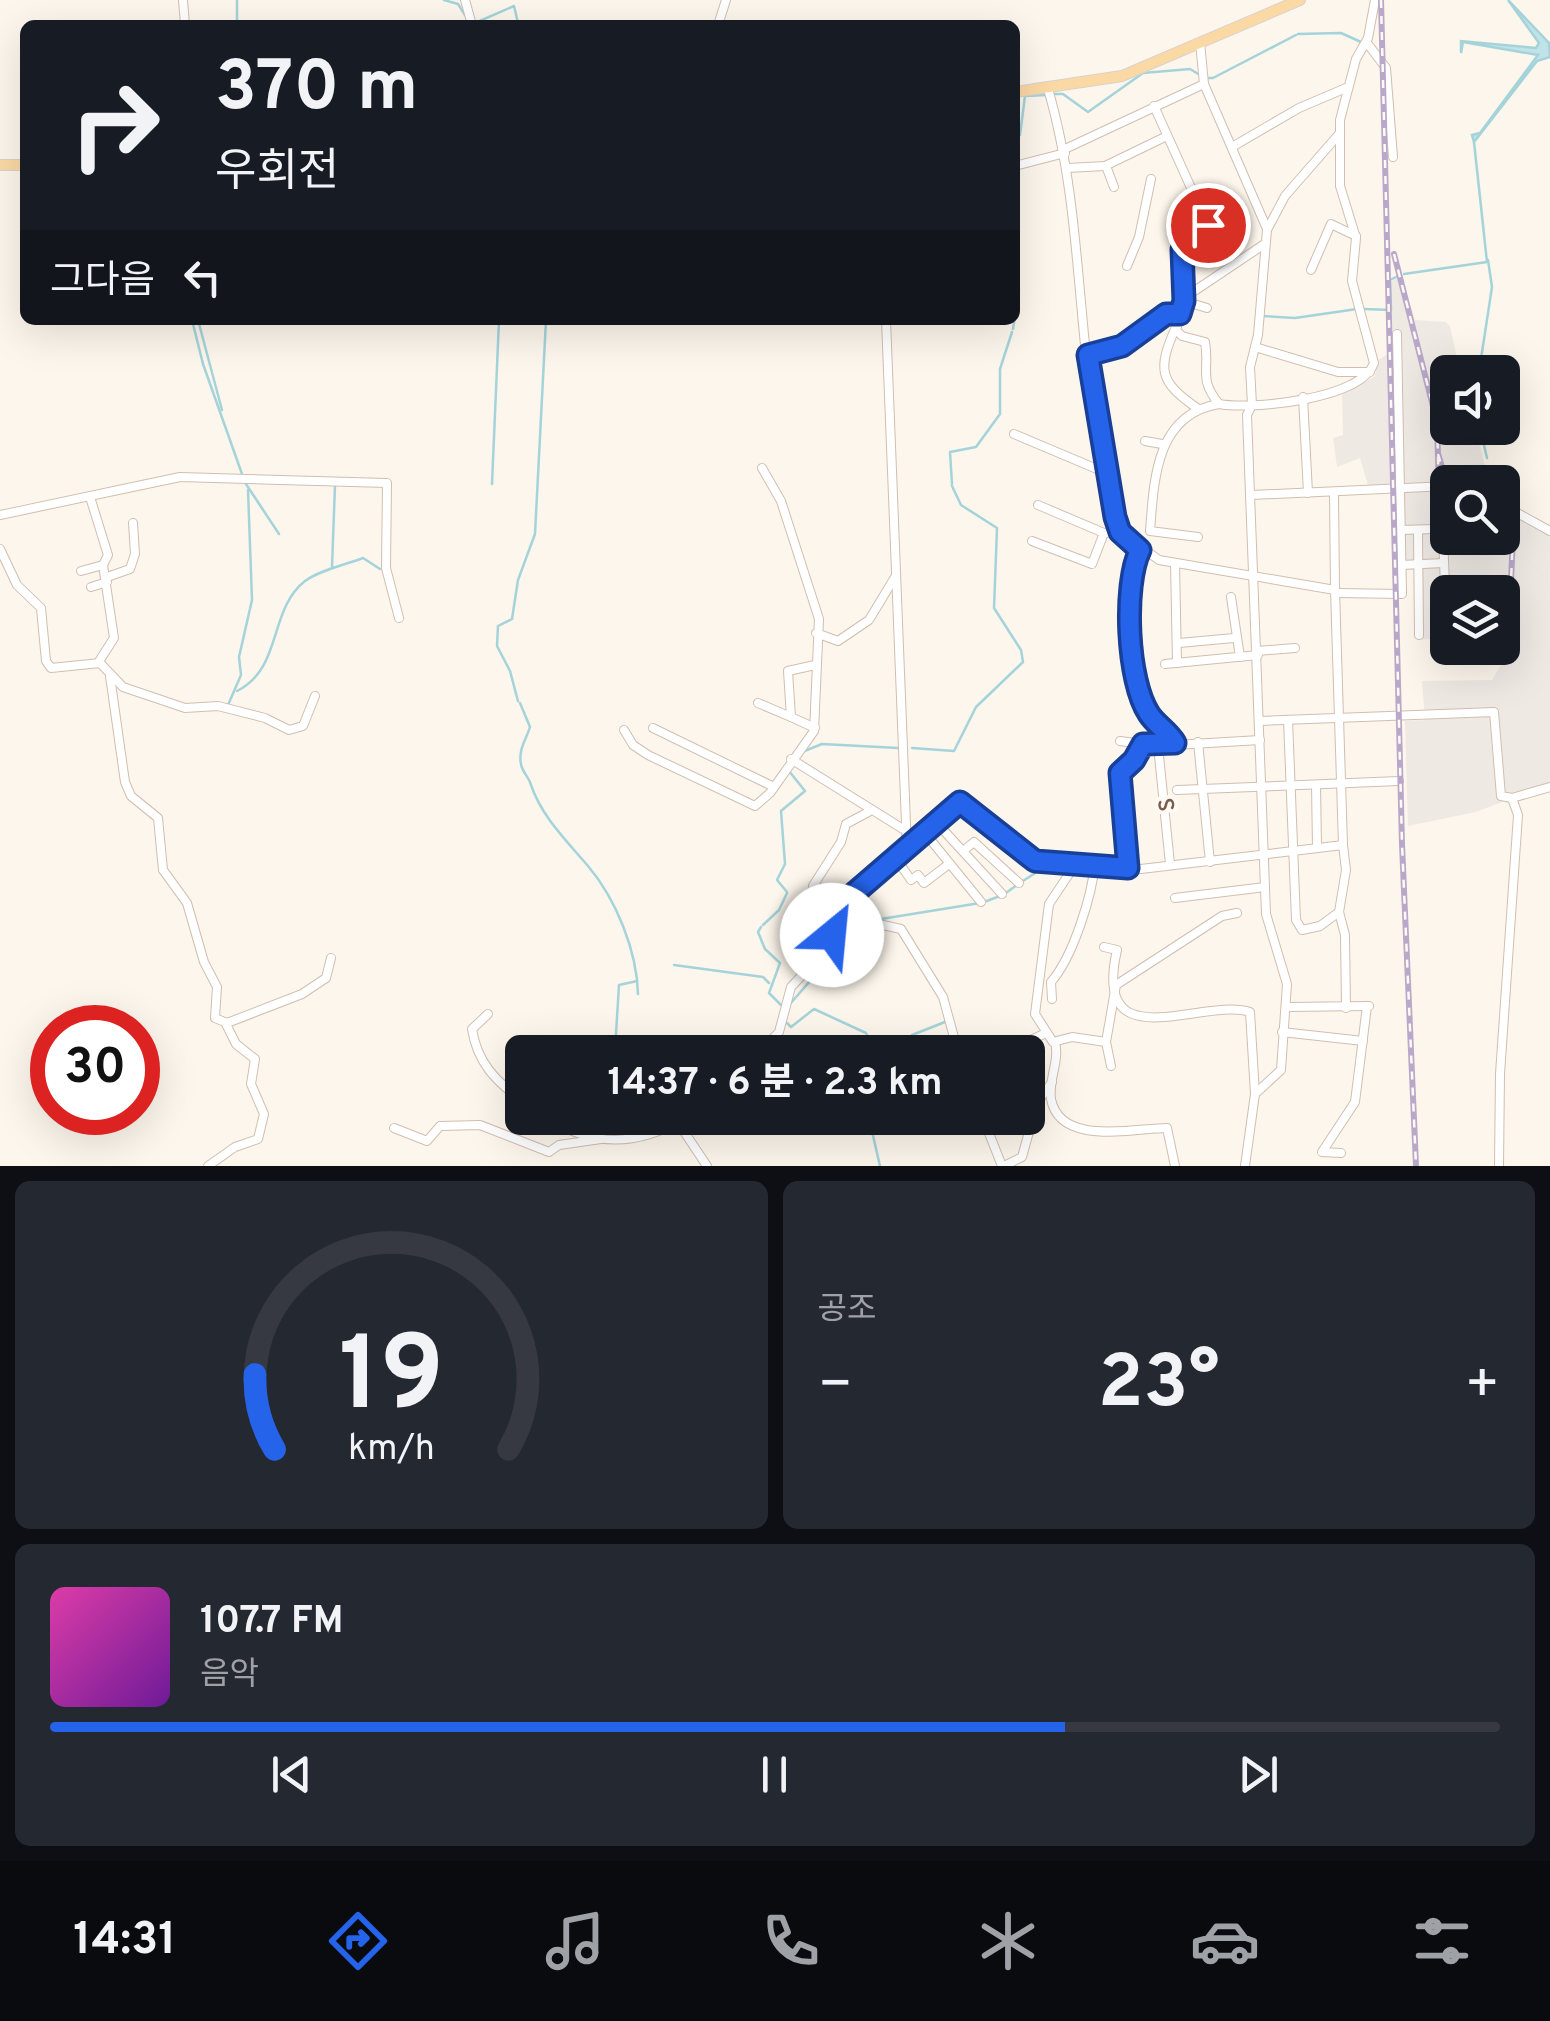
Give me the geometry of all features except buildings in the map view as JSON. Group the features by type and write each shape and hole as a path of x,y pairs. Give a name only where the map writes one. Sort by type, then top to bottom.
{"main road":[{"path":"1020,92 1122,76 1300,0"}],"street":[{"path":"1198,537 1150,531 1162,444 1177,424 1197,408 1252,405 1348,388 1370,372 1374,360 1351,278 1356,236 1340,186 1340,133 1346,88 1367,43 1375,0"},
{"path":"1200,42 1204,84 1267,230"},
{"path":"1367,43 1386,68 1393,157"},
{"path":"1020,164 1065,151 1204,84"},
{"path":"1232,147 1299,108 1346,88"},
{"path":"1048,89 1065,151 1104,472 1120,532 1140,550 1174,562 1336,591 1401,595 1397,334"},
{"path":"1154,106 1211,232 1182,250 1184,301 1164,354 1165,379 1174,392 1197,408"},
{"path":"1255,1094 1280,1074 1288,984 1268,921 1265,887 1247,412 1252,405 1250,367 1267,230 1285,196 1340,133"},
{"path":"1067,168 1106,166 1167,136"},
{"path":"1106,166 1114,187"},
{"path":"1127,266 1140,237 1151,179"},
{"path":"1311,270 1331,224 1356,236"},
{"path":"1184,301 1263,245"},
{"path":"1184,301 1207,308"},
{"path":"1088,355 1122,346 1166,314 1180,314"},
{"path":"886,325 903,829 907,849"},
{"path":"1176,327 1182,336 1205,342 1204,381 1224,405 1249,423"},
{"path":"1255,347 1338,372 1370,372"},
{"path":"1303,397 1308,493"},
{"path":"1014,434 1104,472"},
{"path":"1145,440 1162,444"},
{"path":"624,730 633,745 648,755 757,805 815,728 818,614 776,486 762,468"},
{"path":"0,515 180,477 387,483 386,568 399,618"},
{"path":"1252,495 1430,488"},
{"path":"1334,493 1346,870 1338,912 1346,935 1346,1008"},
{"path":"90,496 108,555 103,565 114,640 98,663"},
{"path":"1038,505 1104,533 1120,532"},
{"path":"1520,514 1550,531"},
{"path":"91,586 130,569 136,554 133,523"},
{"path":"1400,530 1430,529"},
{"path":"1418,530 1419,635"},
{"path":"1032,541 1092,564 1104,533"},
{"path":"0,549 16,585 41,608 48,666 59,670 79,663 98,663 119,685 186,708 226,708 265,718 289,730 303,726 315,696"},
{"path":"1140,550 1132,574 1133,673 1148,713 1175,743"},
{"path":"1444,555 1444,575"},
{"path":"1174,562 1177,663"},
{"path":"1402,565 1444,564"},
{"path":"81,572 103,565"},
{"path":"816,633 838,641 866,623 895,577"},
{"path":"1231,597 1234,638 1240,657"},
{"path":"1179,643 1234,638"},
{"path":"1165,664 1295,648"},
{"path":"791,716 790,668 815,665"},
{"path":"110,676 128,790 158,818 162,866 186,903 204,962 217,987 213,1012 226,1024 236,1044 254,1059 251,1084 264,1118 258,1139 235,1148 208,1166"},
{"path":"758,703 815,728"},
{"path":"1260,721 1494,712 1500,794 1512,798 1550,787"},
{"path":"1288,720 1296,920 1302,930 1320,926 1338,912"},
{"path":"653,728 774,787"},
{"path":"1120,740 1158,746 1260,740"},
{"path":"1198,742 1210,862"},
{"path":"1128,868 1119,776 1143,744"},
{"name":"s","path":"1158,746 1170,864"},
{"path":"791,759 903,829"},
{"path":"1177,790 1399,780"},
{"path":"1316,786 1317,848"},
{"path":"1499,1166 1500,1074 1518,815 1512,798"},
{"path":"776,1035 791,987 823,955 848,902 960,802 1032,859 1128,868 1344,845"},
{"path":"872,810 846,824 841,842 813,886 848,902 865,921 901,929 943,997 953,1035"},
{"path":"936,822 1002,894"},
{"path":"925,833 981,902"},
{"path":"963,851 974,842 1019,883"},
{"path":"897,860 910,880 918,875 924,883 949,864"},
{"path":"1055,1042 1044,1034 1034,1014 1038,978 1050,899 1077,862"},
{"path":"1052,999 1051,982 1064,966 1093,891 1095,863"},
{"path":"1176,898 1265,887"},
{"path":"1110,1066 1106,1042 1116,985 1222,916 1237,912"},
{"path":"1104,947 1118,950 1113,968 1122,1006 1152,1021 1230,1006 1250,1012 1255,1094 1245,1166"},
{"path":"226,1024 315,986 328,976 331,958"},
{"path":"1038,978 1051,982"},
{"path":"1287,1007 1368,1006 1355,1102 1322,1152 1340,1153"},
{"path":"488,1014 472,1029 480,1056 505,1087"},
{"path":"1282,1032 1364,1041"},
{"path":"1055,1042 1068,1037 1106,1042"},
{"path":"1055,1042 1052,1082 1056,1110 1080,1129 1167,1128 1174,1166"},
{"path":"990,1135 1003,1166 1022,1157 1037,1103 1052,1082"},
{"path":"394,1128 426,1141 440,1126 475,1124 548,1152 559,1145 650,1135"},
{"path":"588,1135 600,1140"},
{"path":"686,1135 707,1166"}],"shaded area":[{"path":"1401,276 1415,320 1446,322 1450,326 1456,355 1430,355 1430,445 1479,445 1485,465 1430,465 1430,555 1520,555 1520,511 1550,529 1550,784 1476,812 1408,826 1405,721 1425,720 1422,681 1492,680 1501,665 1520,665 1520,575 1430,575 1430,639 1417,640 1416,570 1405,569 1402,487 1369,489 1360,458 1337,467 1333,438 1343,435 1342,395 1375,376 1378,360 1389,353 1390,282"}],"water":[{"path":"1508,0 1549,43 1550,57 1537,61 1474,142 1472,135 1480,133 1538,55 1463,42 1461,53 1461,41 1536,48 1539,43"}],"waterway":[{"path":"237,0 237,20"},
{"path":"444,0 458,4 465,15"},
{"path":"482,20 514,6 517,20"},
{"path":"1298,34 1341,33 1361,42"},
{"path":"1205,78 1213,78 1296,35"},
{"path":"1054,94 1063,94 1088,112 1143,73 1190,69 1200,75"},
{"path":"1020,135 1025,96 1047,95"},
{"path":"1404,274 1487,262 1474,142"},
{"path":"1482,355 1492,287 1488,260"},
{"path":"1364,309 1391,310 1390,280 1400,275"},
{"path":"1262,316 1295,318 1357,309"},
{"path":"193,325 242,474"},
{"path":"199,325 222,410"},
{"path":"492,484 499,325"},
{"path":"518,701 510,671 497,646 498,626 512,619 518,580 535,534 546,325"},
{"path":"1013,329 1014,325"},
{"path":"952,484 950,452 976,447 1000,414 1000,369 1012,332"},
{"path":"1484,445 1487,458"},
{"path":"244,481 279,534"},
{"path":"332,567 335,485"},
{"path":"912,748 954,751 976,707 1023,662 1021,650 994,608 997,528 961,505 952,486"},
{"path":"228,705 241,675 239,657 252,600 248,490"},
{"path":"237,691 262,668 285,607 305,581 363,558 380,569"},
{"path":"520,703 530,727 521,754 523,770 548,818 598,879 616,910 634,960 638,994"},
{"path":"802,752 822,744 898,748"},
{"path":"787,892 777,880 785,864 781,811 805,791 789,771"},
{"path":"1023,881 1046,866"},
{"path":"1003,895 1017,885"},
{"path":"763,925 779,910 787,893"},
{"path":"984,902 1000,896"},
{"path":"875,920 980,903"},
{"path":"841,922 858,918"},
{"path":"761,927 758,932 765,949 780,963 769,993 781,1005"},
{"path":"790,1004 830,958 836,933"},
{"path":"674,965 763,977 769,983"},
{"path":"616,1035 619,985 637,981"},
{"path":"787,1023 791,1027 814,1009 867,1035"},
{"path":"912,1035 945,1022"},
{"path":"873,1135 880,1166"}],"railway":[{"path":"1381,0 1402,844 1416,1166"},
{"path":"1394,254 1437,422 1438,465"},
{"path":"1438,454 1441,465"},
{"path":"1511,575 1512,555"}],"route":[{"path":"832,935 851,896 960,802 1035,861 1128,868 1120,773 1143,744 1175,743 1148,713 1133,673 1132,574 1140,550 1120,532 1115,517 1100,449 1088,355 1122,346 1166,314 1180,314 1184,301 1182,250 1211,232 1208,225"}]}
